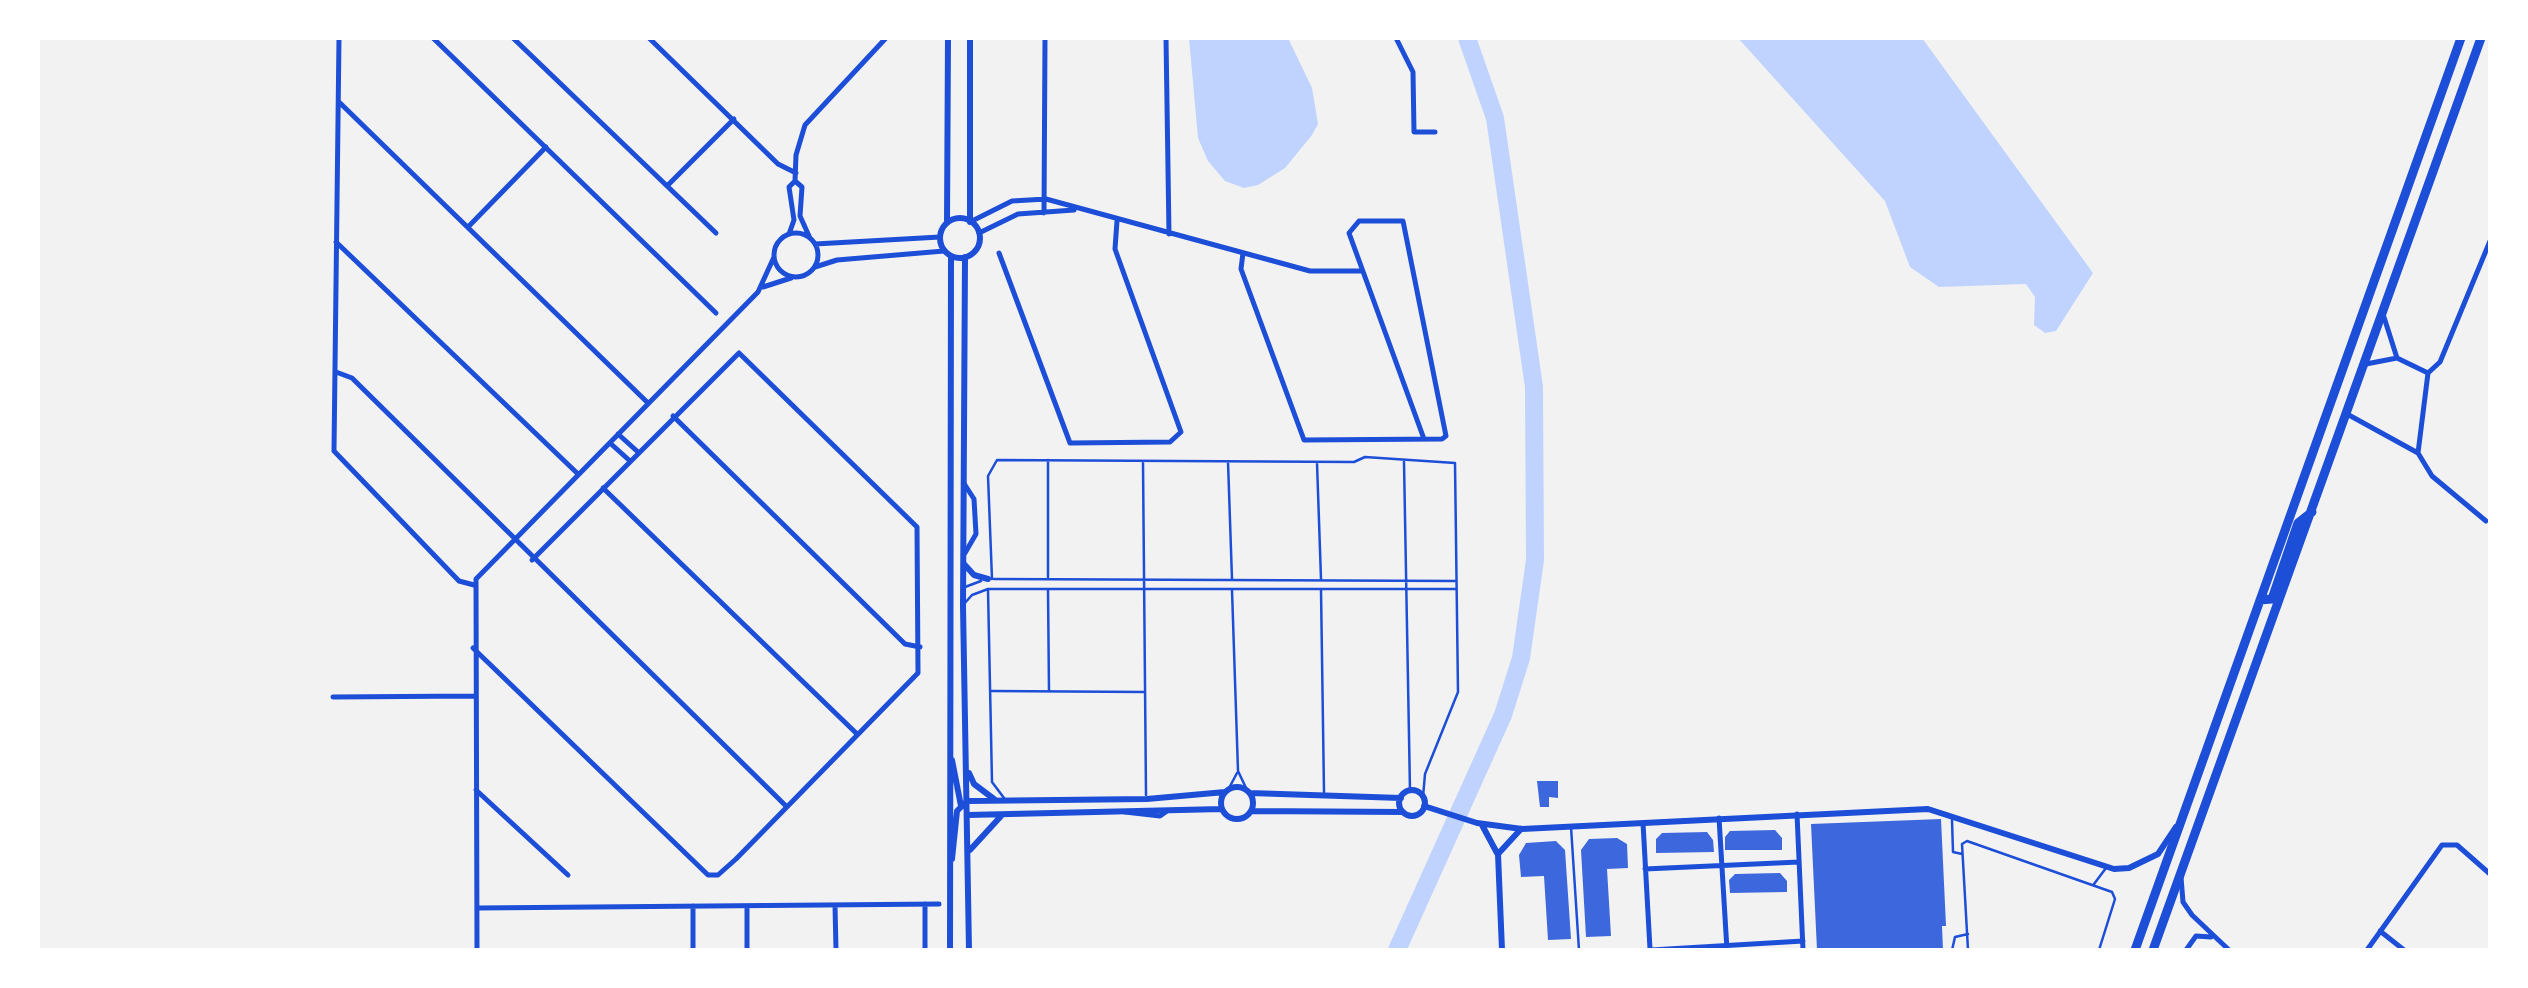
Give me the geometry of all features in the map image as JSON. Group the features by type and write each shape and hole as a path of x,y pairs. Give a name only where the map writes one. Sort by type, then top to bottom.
{"highway":[{"path":"2135,950 2462,38"},
{"path":"2153,950 2314,510 2480,38"},
{"path":"2260,600 2272,599 2298,524 2314,510"}],"street":[{"path":"338,38 336,456 459,581 474,585"},
{"path":"433,38 716,313"},
{"path":"513,38 716,232"},
{"path":"649,38 796,177 802,187 802,223 815,244 814,267"},
{"path":"477,950 474,585 512,541 761,289 778,242 789,234 793,212 789,187 796,177 805,126 886,38"},
{"path":"940,237 947,223 948,38"},
{"path":"970,38 970,222"},
{"path":"1044,38 1044,213"},
{"path":"1166,38 1169,235"},
{"path":"1396,38 1413,72 1414,132 1435,132"},
{"path":"338,101 648,403"},
{"path":"667,186 734,119"},
{"path":"469,226 546,147"},
{"path":"970,222 1012,201 1046,199 1310,271 1363,270"},
{"path":"793,212 802,210"},
{"path":"979,233 1018,214 1076,210"},
{"path":"947,223 958,218 970,222 979,233"},
{"path":"999,253 1068,440 1075,444 1170,442 1181,432 1116,249 1117,221"},
{"path":"1243,254 1241,268 1304,440 1424,440 1446,436 1403,221 1354,223 1349,233 1424,440"},
{"path":"761,289 836,260 948,254 965,257 975,251 979,233"},
{"path":"789,234 809,237"},
{"path":"815,244 940,237"},
{"path":"940,237 948,254 950,950"},
{"path":"336,242 578,474"},
{"path":"2418,453 2428,373 2440,362 2490,242"},
{"path":"774,257 779,268 796,277"},
{"path":"950,864 964,803 967,764 963,606 965,257"},
{"path":"2383,314 2397,358"},
{"path":"473,648 708,876 718,875 736,859 914,678 920,647 916,527 746,357 732,356 532,560"},
{"path":"2365,364 2397,358 2428,373"},
{"path":"336,372 352,378 512,541 786,806"},
{"path":"2347,414 2418,453 2432,476 2486,521"},
{"path":"674,416 905,644 920,647"},
{"path":"618,434 638,453"},
{"path":"610,442 630,461"},
{"path":"963,559 976,534 974,499 964,483"},
{"path":"603,488 856,734"},
{"path":"963,559 974,575 990,579"},
{"path":"948,605 963,588"},
{"path":"333,697 474,696"},
{"path":"950,753 968,814 968,950"},
{"path":"967,764 979,788 996,800"},
{"path":"476,790 568,875"},
{"path":"964,803 1147,799 1226,791 1401,798 1410,791 1423,797 1424,806"},
{"path":"1222,808 1226,791"},
{"path":"1248,792 1250,811"},
{"path":"1401,798 1403,812"},
{"path":"968,814 1222,808 1233,818 1250,811 1403,812 1414,816 1424,806"},
{"path":"1424,806 1479,824 1522,829 1921,808 1952,814 2106,868 2129,868 2158,854 2180,822"},
{"path":"968,852 1003,814"},
{"path":"1797,814 1804,950"},
{"path":"1719,818 1727,948"},
{"path":"1643,822 1651,950 1803,941"},
{"path":"1479,824 1490,833 1498,854 1502,950"},
{"path":"1492,826 1502,845"},
{"path":"1498,854 1502,845 1522,829"},
{"path":"2367,950 2442,844 2456,846 2490,874"},
{"path":"1646,869 1799,862"},
{"path":"2181,876 2183,902 2229,950"},
{"path":"478,908 939,904 950,891"},
{"path":"925,904 926,950"},
{"path":"939,904 950,918"},
{"path":"836,905 836,950"},
{"path":"692,950 693,906"},
{"path":"747,906 747,950"},
{"path":"2380,931 2404,950"},
{"path":"2186,950 2196,936 2214,938"}],"lane":[{"path":"990,579 988,476 993,462 1354,462 1366,458 1455,463 1458,692 1425,774 1423,797"},
{"path":"1048,460 1048,579"},
{"path":"1144,461 1147,799"},
{"path":"1404,461 1410,791"},
{"path":"1228,462 1232,580"},
{"path":"1317,462 1321,581"},
{"path":"963,588 990,579 1457,581"},
{"path":"1048,588 1050,690"},
{"path":"963,606 972,595 988,589 1457,588"},
{"path":"988,589 992,782 1003,798 1010,799"},
{"path":"1232,589 1238,772 1248,792"},
{"path":"1321,589 1324,794"},
{"path":"990,691 1144,692"},
{"path":"1226,791 1238,772"},
{"path":"979,788 992,782"},
{"path":"1952,814 1952,852 1963,854"},
{"path":"1572,826 1578,950"},
{"path":"1968,950 1963,854 1967,842 2112,892 2115,898 2099,950"},
{"path":"2094,886 2106,868"},
{"path":"1952,950 1955,937 1968,934"}],"water":[{"path":"1189,38 1288,38 1312,88 1318,124 1312,135 1285,168 1258,185 1244,188 1225,181 1208,161 1198,138"},
{"path":"1738,38 1922,38 2093,273 2056,331 2045,333 2034,325 2035,297 2026,284 1939,287 1910,267 1885,201"}],"building":[{"path":"1537,781 1558,781 1558,798 1549,797 1549,807 1540,807"},
{"path":"1941,819 1946,926 1942,926 1943,950 1817,950 1811,824"},
{"path":"1775,830 1782,838 1782,850 1725,850 1725,837 1730,831"},
{"path":"1707,832 1713,840 1714,852 1656,853 1656,839 1662,833"},
{"path":"1617,838 1627,844 1628,868 1607,869 1611,936 1586,937 1581,850 1589,839"},
{"path":"1556,841 1565,850 1571,939 1548,940 1544,876 1521,877 1519,855 1526,843"},
{"path":"1780,873 1787,881 1787,892 1730,893 1729,880 1735,874"}],"waterway":[{"path":"1397,950 1503,715 1521,658 1535,560 1534,387 1495,118 1467,38"}]}
